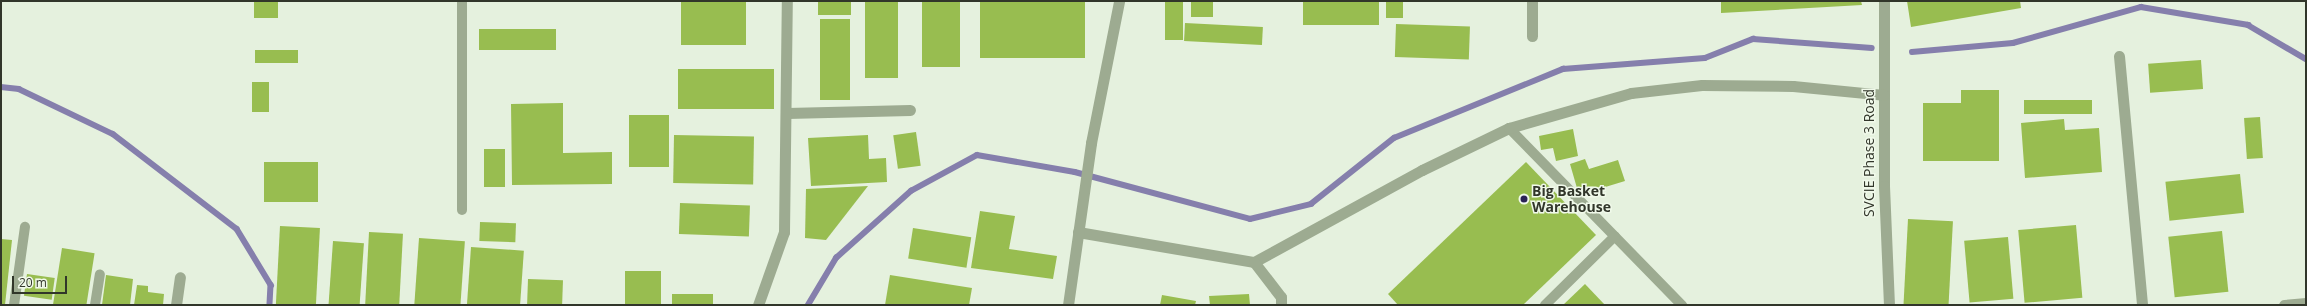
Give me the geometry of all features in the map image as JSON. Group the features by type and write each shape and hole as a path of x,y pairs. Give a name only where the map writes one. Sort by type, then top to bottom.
{"street":[{"path":"758,305 784,232 787,113 787,1"},
{"path":"1068,305 1082,202 1119,1"},
{"path":"1532,1 1532,36"},
{"name":"SVCIE Phase 3 Road","path":"1884,1 1884,186 1889,305"},
{"path":"2119,56 2142,305"},
{"path":"1078,232 1254,262 1422,170 1509,128 1631,93 1702,85 1793,86 1884,95"},
{"path":"787,113 910,110"},
{"path":"1254,262 1280,297 1281,305"},
{"path":"176,305 180,278"},
{"path":"2284,305 2306,303"}],"lane":[{"path":"462,1 462,210"},
{"path":"1509,128 1682,305"},
{"path":"14,305 25,227"},
{"path":"1545,305 1615,236"},
{"path":"95,305 100,274"}],"building":[{"path":"254,1 278,1 278,18 254,18"},
{"path":"818,1 851,1 851,15 818,15"},
{"path":"865,1 898,1 898,78 865,78"},
{"path":"922,1 960,1 960,67 922,67"},
{"path":"980,1 1085,1 1085,58 980,58"},
{"path":"1165,1 1183,1 1183,40 1165,40"},
{"path":"1191,1 1213,1 1213,17 1191,17"},
{"path":"1303,1 1379,1 1379,25 1303,25"},
{"path":"1386,1 1403,1 1403,18 1386,18"},
{"path":"1721,1 1861,1 1862,5 1721,13"},
{"path":"1907,1 2020,1 2021,8 1911,27"},
{"path":"681,2 746,2 746,45 681,45"},
{"path":"820,19 850,19 850,100 820,100"},
{"path":"1185,23 1263,27 1262,45 1184,41"},
{"path":"1396,24 1470,27 1469,60 1395,57"},
{"path":"479,29 556,29 556,50 479,50"},
{"path":"255,50 298,50 298,63 255,63"},
{"path":"2201,60 2203,89 2150,93 2148,64"},
{"path":"678,69 774,69 774,109 678,109"},
{"path":"252,82 269,82 269,112 252,112"},
{"path":"1961,90 1999,90 1999,161 1923,161 1923,103 1961,103"},
{"path":"2024,100 2092,100 2092,114 2024,114"},
{"path":"563,103 563,153 612,152 612,184 512,185 511,104"},
{"path":"629,115 669,115 669,167 629,167"},
{"path":"2260,117 2263,158 2247,159 2244,118"},
{"path":"2064,119 2065,130 2099,128 2102,172 2025,178 2021,123"},
{"path":"1573,129 1578,156 1556,161 1553,148 1541,150 1539,136"},
{"path":"916,132 921,166 898,169 893,135"},
{"path":"674,135 754,136 753,184 673,183"},
{"path":"868,135 869,159 886,158 887,182 811,186 808,138"},
{"path":"484,149 505,149 505,187 484,187"},
{"path":"1585,159 1589,169 1618,160 1625,181 1579,195 1570,164"},
{"path":"264,162 318,162 318,202 264,202"},
{"name":"Big Basket Warehouse","path":"1526,162 1596,235 1523,305 1398,305 1388,294"},
{"path":"2240,174 2244,213 2169,221 2165,182"},
{"path":"868,186 826,240 805,238 806,189"},
{"path":"680,203 750,205 749,236 679,234"},
{"path":"980,211 1015,216 1009,249 1057,256 1053,279 971,268"},
{"path":"1908,219 1953,221 1949,305 1903,305"},
{"path":"480,222 516,223 515,242 479,241"},
{"path":"2076,225 2082,298 2025,303 2018,230"},
{"path":"280,226 320,228 316,305 276,305"},
{"path":"913,228 971,237 966,268 908,259"},
{"path":"2222,231 2228,292 2175,297 2168,237"},
{"path":"369,232 403,234 399,305 365,305"},
{"path":"2008,237 2013,299 1970,303 1964,241"},
{"path":"419,238 465,241 460,305 414,305"},
{"path":"1,239 12,240 5,305 1,305"},
{"path":"333,241 364,243 360,305 329,305"},
{"path":"471,247 524,251 520,305 467,305"},
{"path":"62,248 95,253 86,305 53,305"},
{"path":"625,271 661,271 661,305 625,305"},
{"path":"27,274 55,278 52,300 24,296"},
{"path":"106,275 133,279 130,305 102,305"},
{"path":"890,275 972,288 969,305 885,305"},
{"path":"528,279 563,280 562,305 527,305"},
{"path":"1585,284 1605,305 1563,305"},
{"path":"137,285 148,286 148,292 164,294 163,305 134,305"},
{"path":"672,294 713,294 713,305 672,305"},
{"path":"1249,294 1250,305 1210,305 1209,296"},
{"path":"1162,295 1196,301 1195,305 1160,305"}],"waterway":[{"path":"1912,52 2013,43 2141,7 2248,25 2306,59"},
{"path":"808,305 836,258 911,191 977,155 1075,172 1250,219 1311,204 1394,138 1563,69 1705,58 1753,39 1872,48"},
{"path":"1,87 19,89 113,134 237,229 271,285 270,305"}],"place":[{"name":"Big Basket Warehouse","path":"1524,199"}]}
